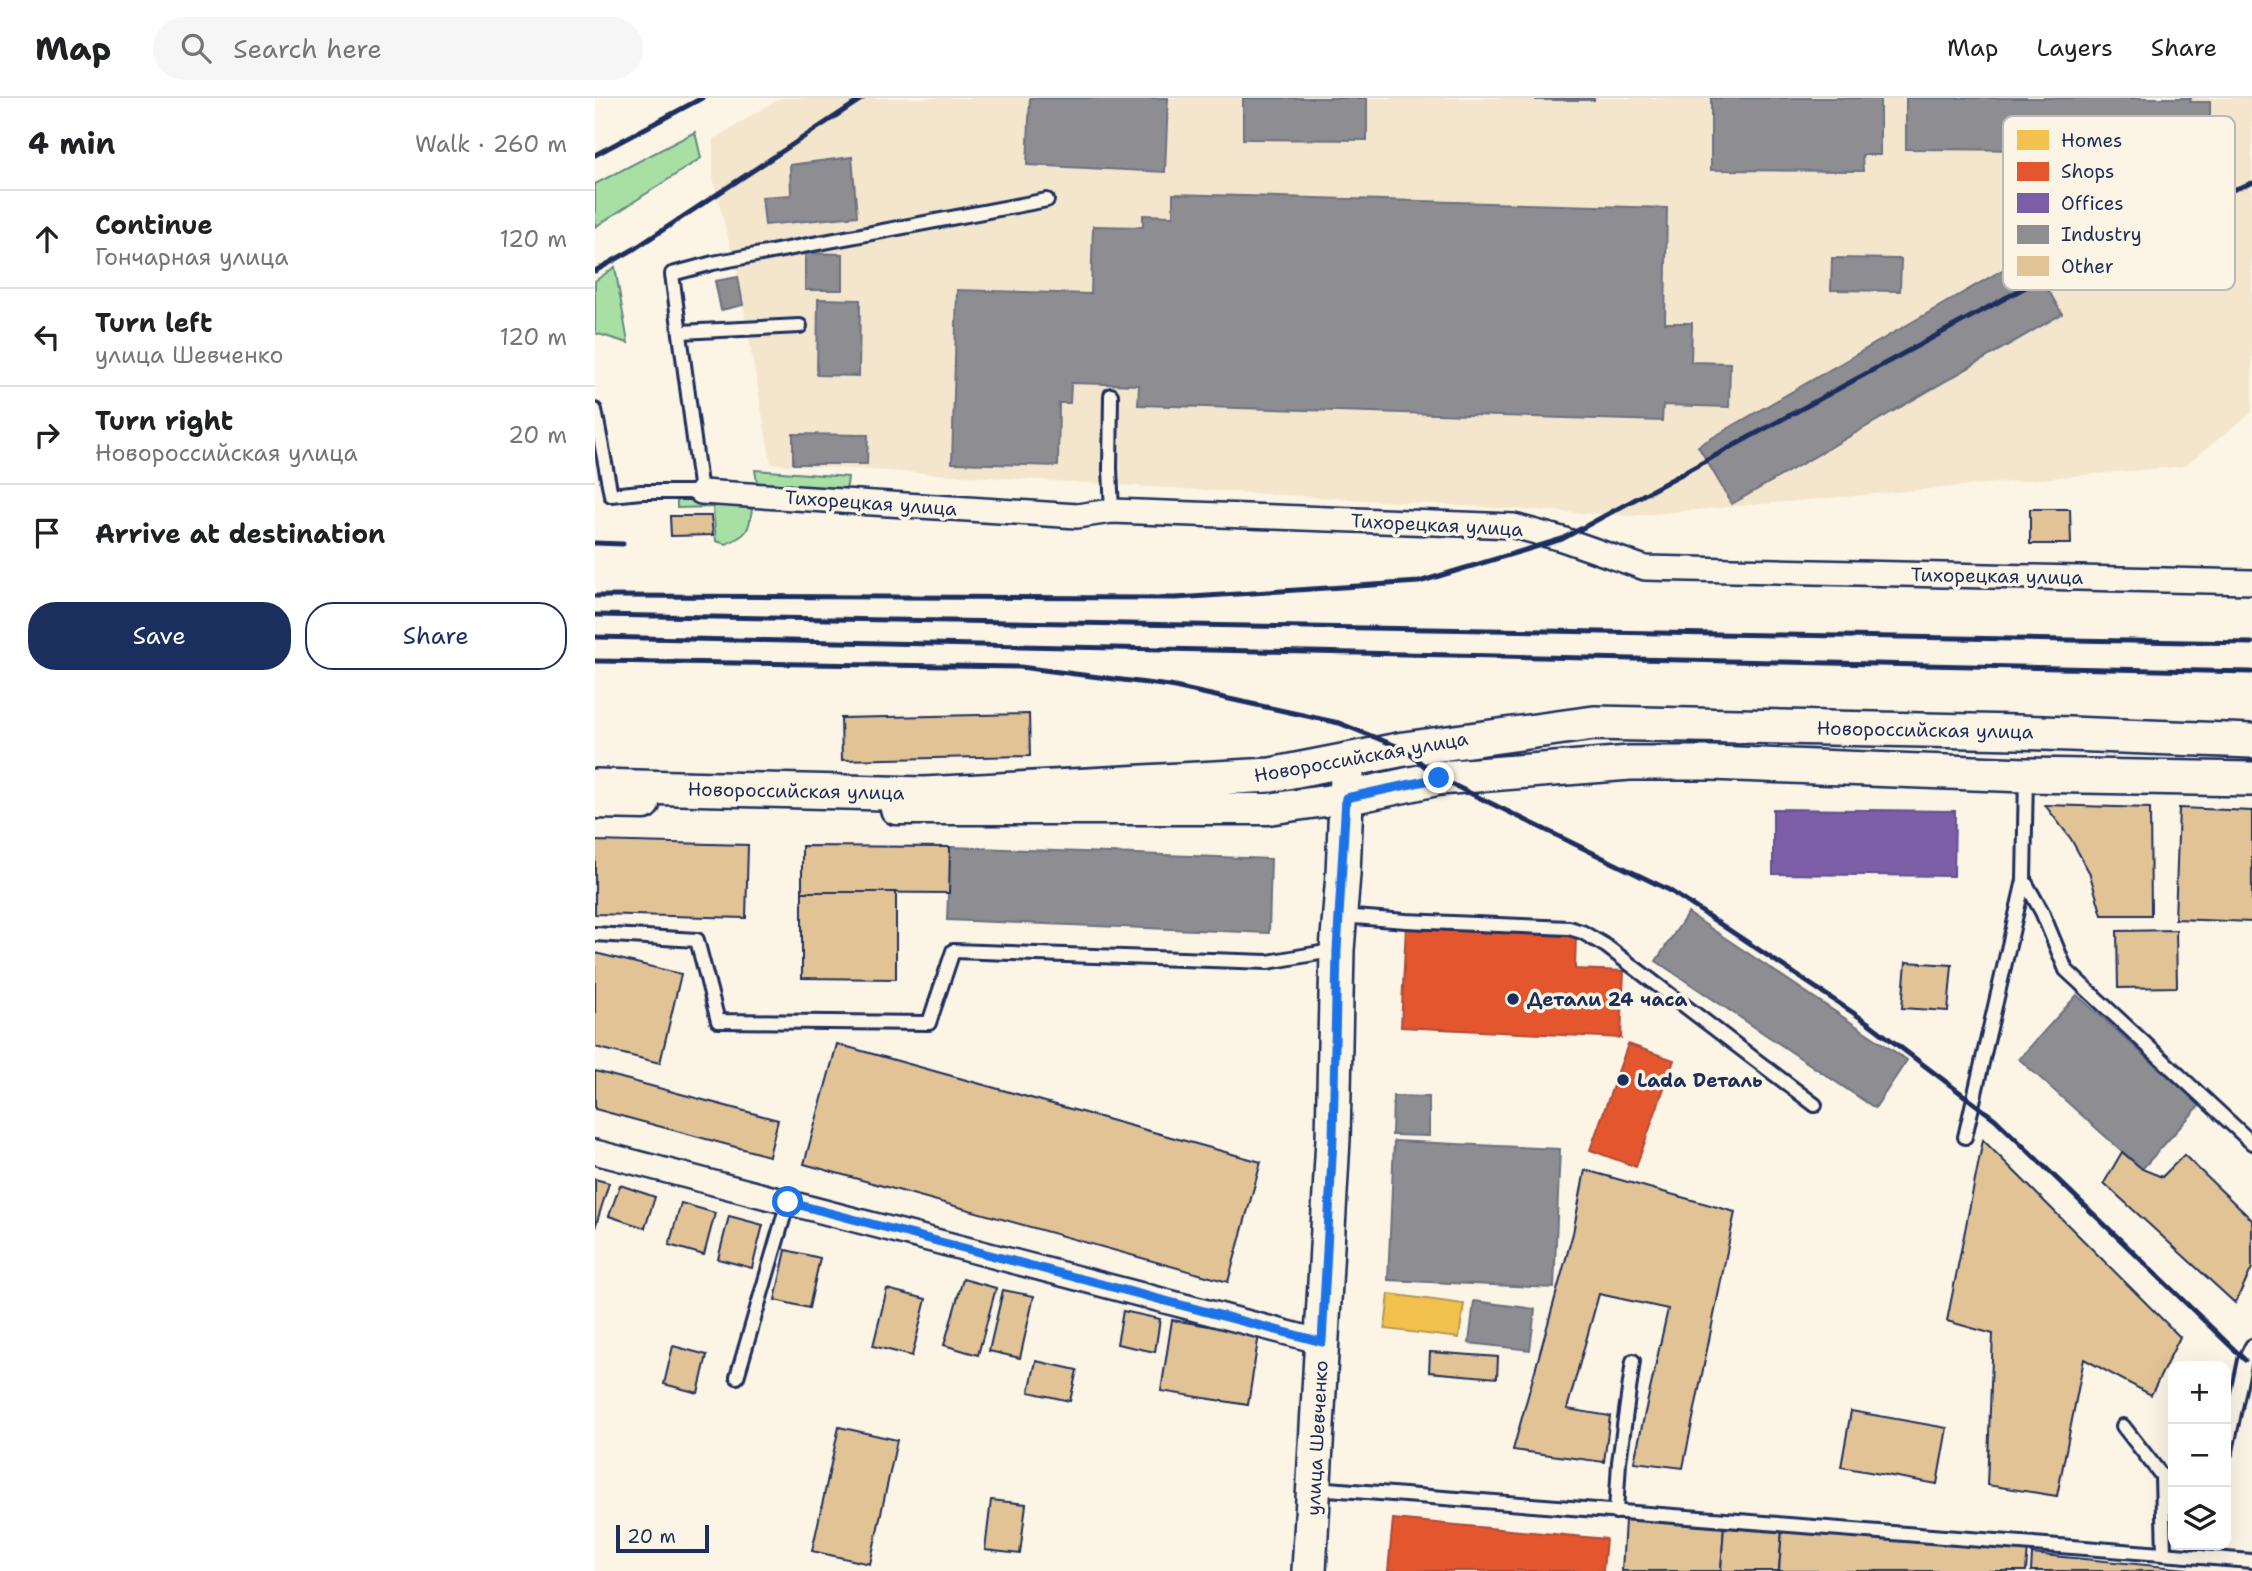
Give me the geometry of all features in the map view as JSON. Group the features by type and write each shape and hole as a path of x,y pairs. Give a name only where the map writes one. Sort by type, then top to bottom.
{"main road":[{"name":"Новороссийская улица","path":"595,786 924,794 1271,775 1493,735 1594,723 2018,732 2252,741"},
{"name":"улица Шевченко","path":"1309,1571 1333,1139 1337,950 1348,760"},
{"name":"Новороссийская улица","path":"1346,798 1439,778 1630,763 2252,779"}],"street":[{"name":"Тихорецкая улица","path":"701,492 1077,516 1112,510 1514,526 1562,539 1645,568 2252,582"},
{"name":"Новороссийская улица","path":"595,803 930,810 1254,809 1346,798"},
{"path":"595,1152 1322,1342"}],"lane":[{"path":"595,410 611,495 701,492 672,274 713,263 1047,200"},
{"path":"680,332 800,326"},
{"path":"1111,395 1109,469 1112,510"},
{"path":"1965,1137 2024,880 2026,775"},
{"path":"2024,880 2042,912 2066,970 2252,1143"},
{"path":"1340,916 1569,928 1582,932 1606,946 1815,1105"},
{"path":"595,934 697,940 718,1021 929,1023 953,951 1268,962 1337,950"},
{"path":"737,1377 788,1202"},
{"path":"2231,1427 2245,1360 2252,1346"},
{"path":"1616,1512 1619,1462 1633,1361"},
{"path":"2123,1426 2162,1476 2168,1510 2164,1554"},
{"path":"1315,1488 2252,1561"}],"shaded area":[{"path":"780,98 2252,98 2252,412 2185,466 1630,516 771,464 738,277 713,179 713,139"}],"green space":[{"path":"695,132 701,158 595,227 595,184"},
{"path":"615,267 628,343 595,333 595,281"},
{"path":"755,470 848,477 847,485 841,493 765,487 757,482"},
{"path":"677,499 740,503 752,509 750,523 739,538 726,544 716,541 713,507 677,508"}],"building: Homes":[{"path":"1389,1294 1464,1304 1459,1338 1385,1329"}],"building: Shops":[{"name":"Детали 24 часа","path":"1406,926 1576,934 1575,969 1624,971 1621,1038 1401,1027"},
{"path":"1628,1044 1674,1060 1636,1167 1590,1150"},
{"path":"1393,1519 1606,1539 1603,1571 1388,1571"}],"building: Offices":[{"path":"1773,809 1955,811 1954,876 1773,874"}],"building: Industry":[{"path":"1030,98 1168,98 1165,172 1027,165"},
{"path":"1243,98 1367,98 1367,140 1243,139"},
{"path":"1594,98 1594,100 1536,100"},
{"path":"1711,98 1880,98 1880,155 1862,155 1863,171 1711,170"},
{"path":"1906,98 2191,98 2190,102 2210,102 2210,116 2003,116 2003,150 1906,149"},
{"path":"852,157 857,216 765,225 762,197 791,195 790,165"},
{"path":"1173,194 1667,208 1665,323 1692,323 1691,362 1730,363 1729,407 1663,405 1662,421 1138,405 1139,385 1071,383 1070,403 1059,403 1058,466 952,463 957,290 1091,294 1093,226 1143,227 1143,215 1173,216"},
{"path":"805,253 843,254 843,290 805,290"},
{"path":"1832,258 1901,259 1900,291 1831,290"},
{"path":"2003,269 2003,290 2048,290 2062,314 1732,504 1698,446"},
{"path":"738,277 743,305 721,310 715,281"},
{"path":"818,299 860,300 859,376 817,375"},
{"path":"793,434 868,435 867,464 793,464"},
{"path":"950,847 1271,859 1269,933 947,920"},
{"path":"1688,913 1907,1060 1875,1108 1656,961"},
{"path":"2077,995 2200,1105 2142,1169 2019,1059"},
{"path":"1393,1096 1429,1097 1429,1136 1392,1135"},
{"path":"1394,1141 1560,1149 1554,1288 1388,1280"},
{"path":"1474,1301 1535,1309 1530,1350 1469,1343"}],"building: Other":[{"path":"2030,509 2070,509 2071,544 2030,544"},
{"path":"670,516 711,516 713,535 671,536"},
{"path":"1029,714 1030,756 842,760 841,718"},
{"path":"2045,805 2150,808 2151,915 2102,915 2089,872 2071,839"},
{"path":"2179,808 2252,811 2252,922 2175,919"},
{"path":"595,841 748,845 746,918 595,914"},
{"path":"802,846 950,847 949,893 802,892"},
{"path":"802,892 896,892 896,979 802,978"},
{"path":"2176,930 2177,987 2118,988 2117,931"},
{"path":"595,953 681,974 660,1063 595,1047"},
{"path":"1906,962 1952,965 1948,1011 1902,1008"},
{"path":"837,1044 1261,1162 1228,1282 804,1164"},
{"path":"595,1071 778,1120 769,1156 595,1109"},
{"path":"1983,1140 2180,1337 2151,1395 2084,1359 2057,1496 1987,1485 1993,1334 1947,1321"},
{"path":"2122,1152 2142,1169 2162,1177 2184,1155 2252,1220 2252,1268 2235,1303 2104,1183"},
{"path":"1585,1170 1735,1212 1683,1468 1634,1462 1668,1309 1599,1294 1567,1409 1610,1416 1604,1462 1513,1450 1573,1233"},
{"path":"595,1179 609,1183 595,1228"},
{"path":"620,1185 655,1197 645,1228 609,1216"},
{"path":"681,1203 715,1213 704,1255 669,1245"},
{"path":"729,1216 763,1225 752,1268 718,1259"},
{"path":"786,1250 820,1258 809,1308 775,1300"},
{"path":"963,1279 996,1288 978,1355 944,1345"},
{"path":"887,1289 926,1299 912,1356 873,1346"},
{"path":"1003,1290 1034,1296 1020,1358 989,1351"},
{"path":"1123,1311 1160,1319 1155,1352 1117,1344"},
{"path":"1172,1320 1259,1334 1248,1405 1161,1391"},
{"path":"673,1346 707,1355 698,1393 664,1384"},
{"path":"1430,1352 1498,1357 1497,1378 1429,1372"},
{"path":"1036,1361 1077,1370 1070,1401 1029,1392"},
{"path":"1851,1411 1947,1428 1937,1484 1841,1467"},
{"path":"839,1427 897,1440 870,1564 812,1551"},
{"path":"991,1500 1026,1504 1020,1554 985,1550"},
{"path":"1625,1520 1724,1525 1721,1571 1622,1571"},
{"path":"1724,1525 1782,1529 1779,1571 1721,1571"},
{"path":"1782,1529 2028,1547 2026,1571 1779,1571"},
{"path":"2032,1554 2188,1569 2031,1571"}],"railway":[{"path":"595,155 702,98"},
{"path":"595,271 634,249 863,98"},
{"path":"2235,189 2252,183"},
{"path":"595,596 1176,598 1419,582 1562,539 2020,290"},
{"path":"595,543 623,544"},
{"path":"595,615 2252,643"},
{"path":"595,637 2252,672"},
{"path":"595,661 1020,667 1170,686 1339,723 1404,749 1439,778 1669,890 1867,1022 1995,1119 2245,1360"}],"place":[{"name":"Детали 24 часа","path":"1513,999"},
{"name":"Lada Dеталь","path":"1623,1080"}],"route":[{"path":"788,1202 1322,1342 1333,1139 1337,950 1346,798 1439,778"}]}
